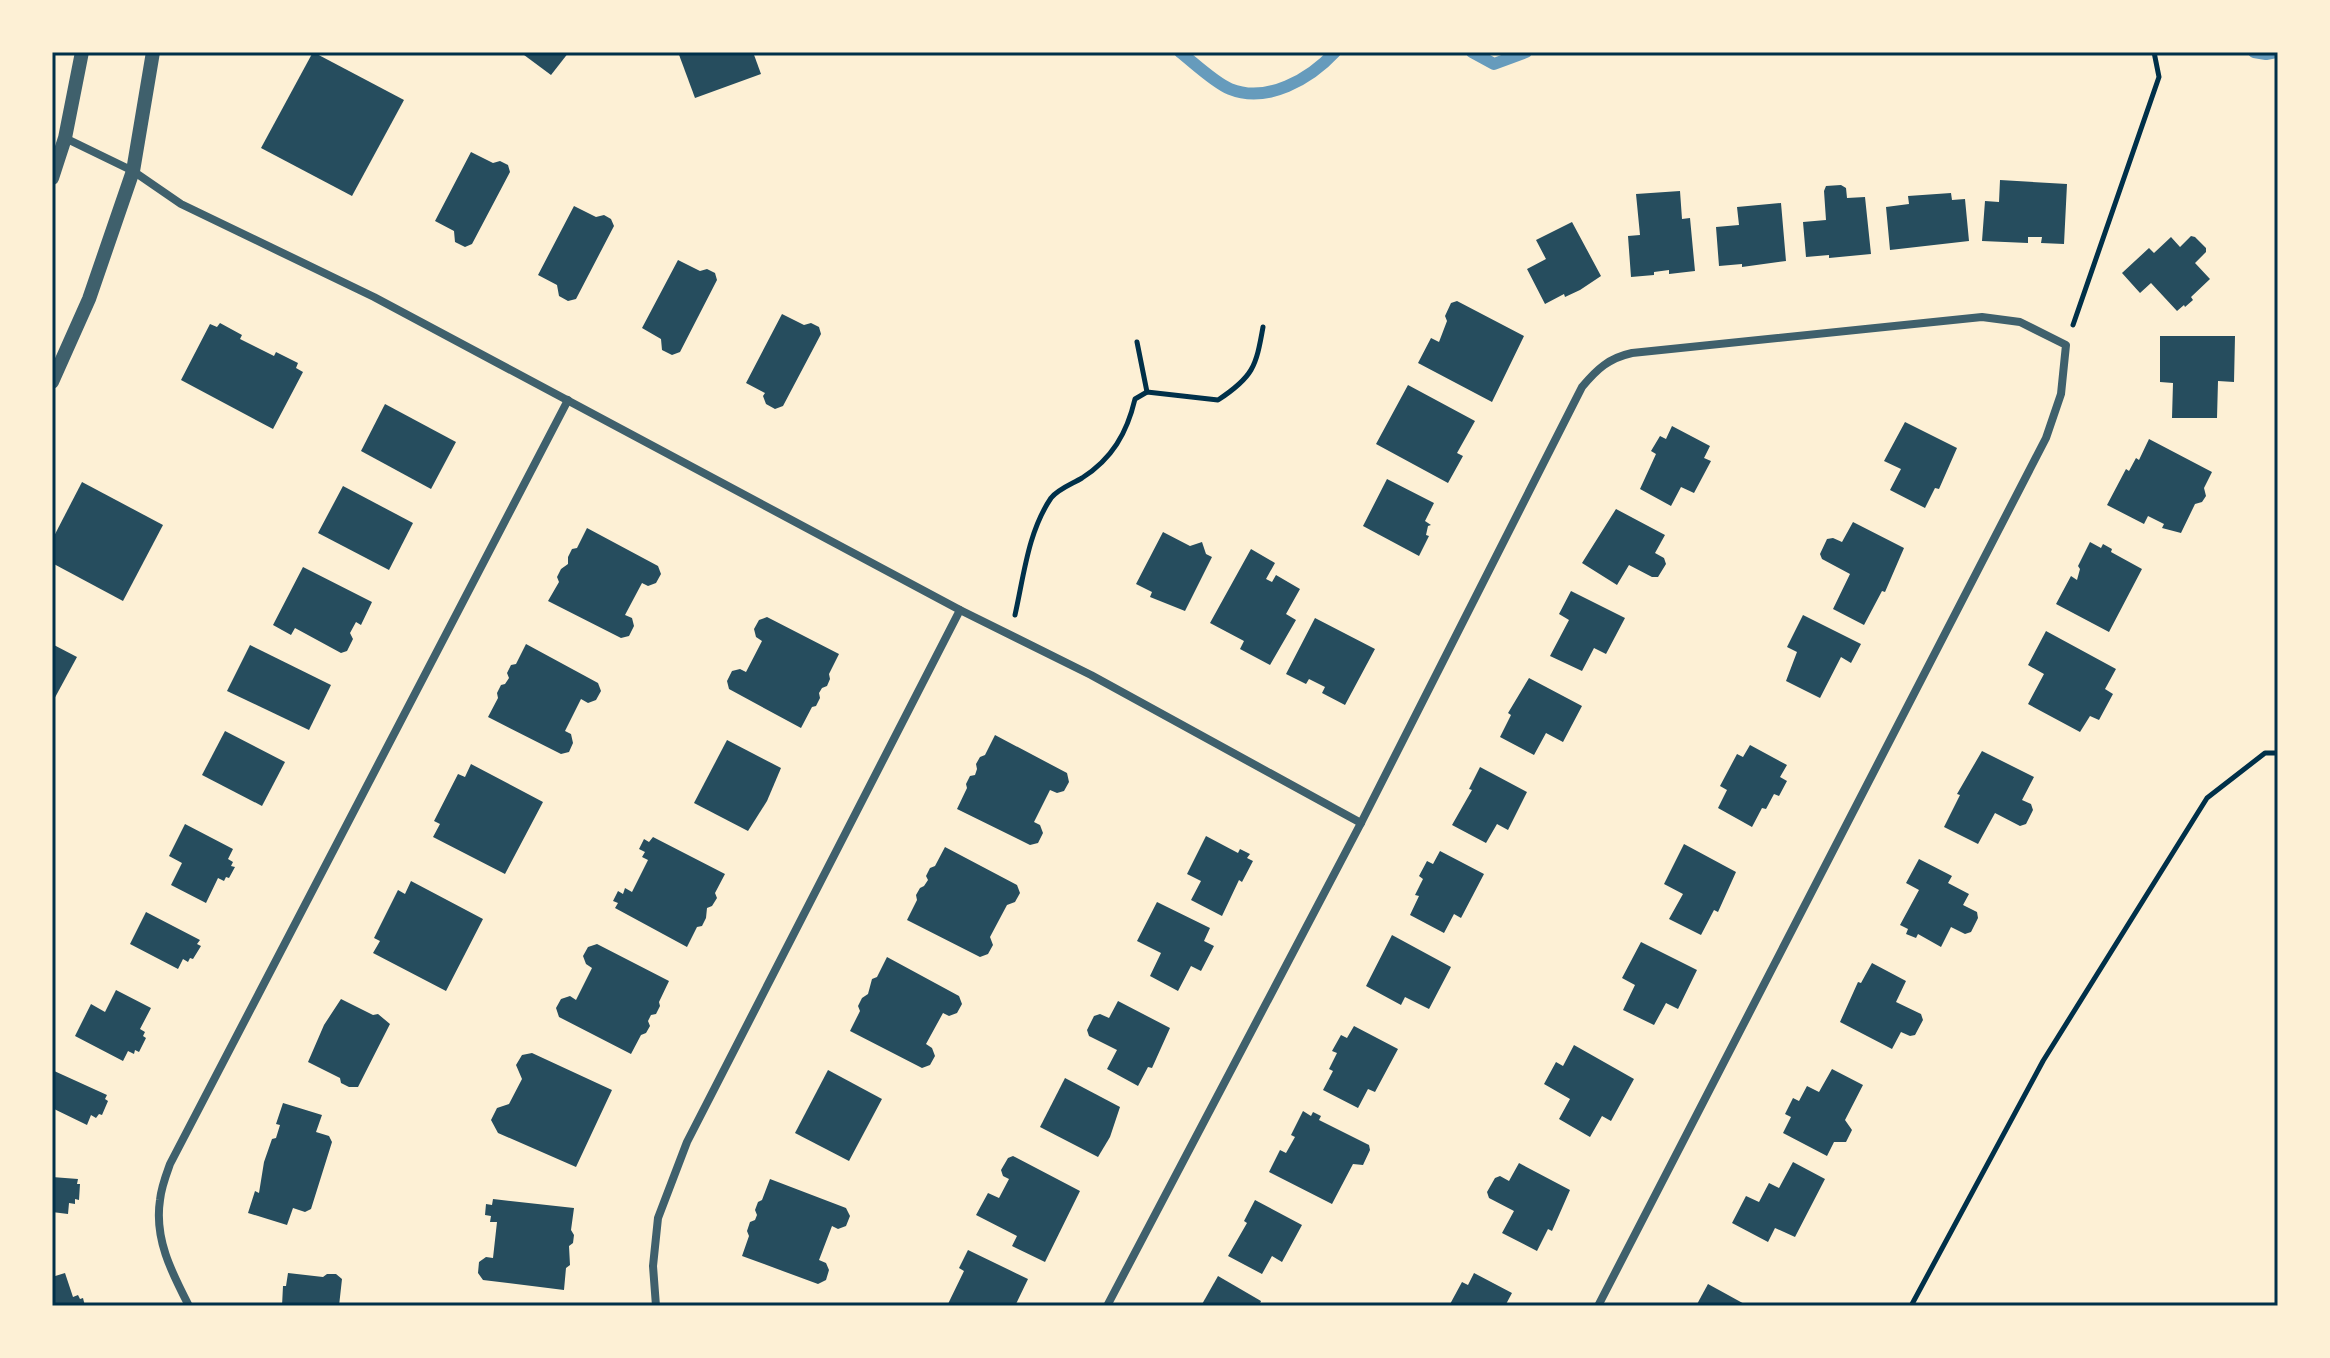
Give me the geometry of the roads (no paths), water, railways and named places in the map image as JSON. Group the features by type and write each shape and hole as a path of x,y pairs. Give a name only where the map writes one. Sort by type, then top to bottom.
{"street":[{"path":"52,178 65,138 82,52"},
{"path":"52,382 89,299 133,171 153,52"},
{"path":"65,138 133,171 181,204 374,297 960,610 1091,675 1361,823"},
{"path":"1107,1306 1361,823 1582,387 1596,370 1614,357 1632,353 1982,317 2020,322 2066,345 2061,394 2046,438 1598,1306"},
{"path":"189,1306 169,1267 160,1235 159,1200 170,1164 568,400"},
{"path":"656,1306 653,1266 658,1218 687,1142 960,610"}],"waterway":[{"path":"1180,52 1224,86 1244,93 1273,91 1301,80 1335,52"},
{"path":"1472,52 1494,64 1526,52"},
{"path":"2254,52 2276,52"}]}
